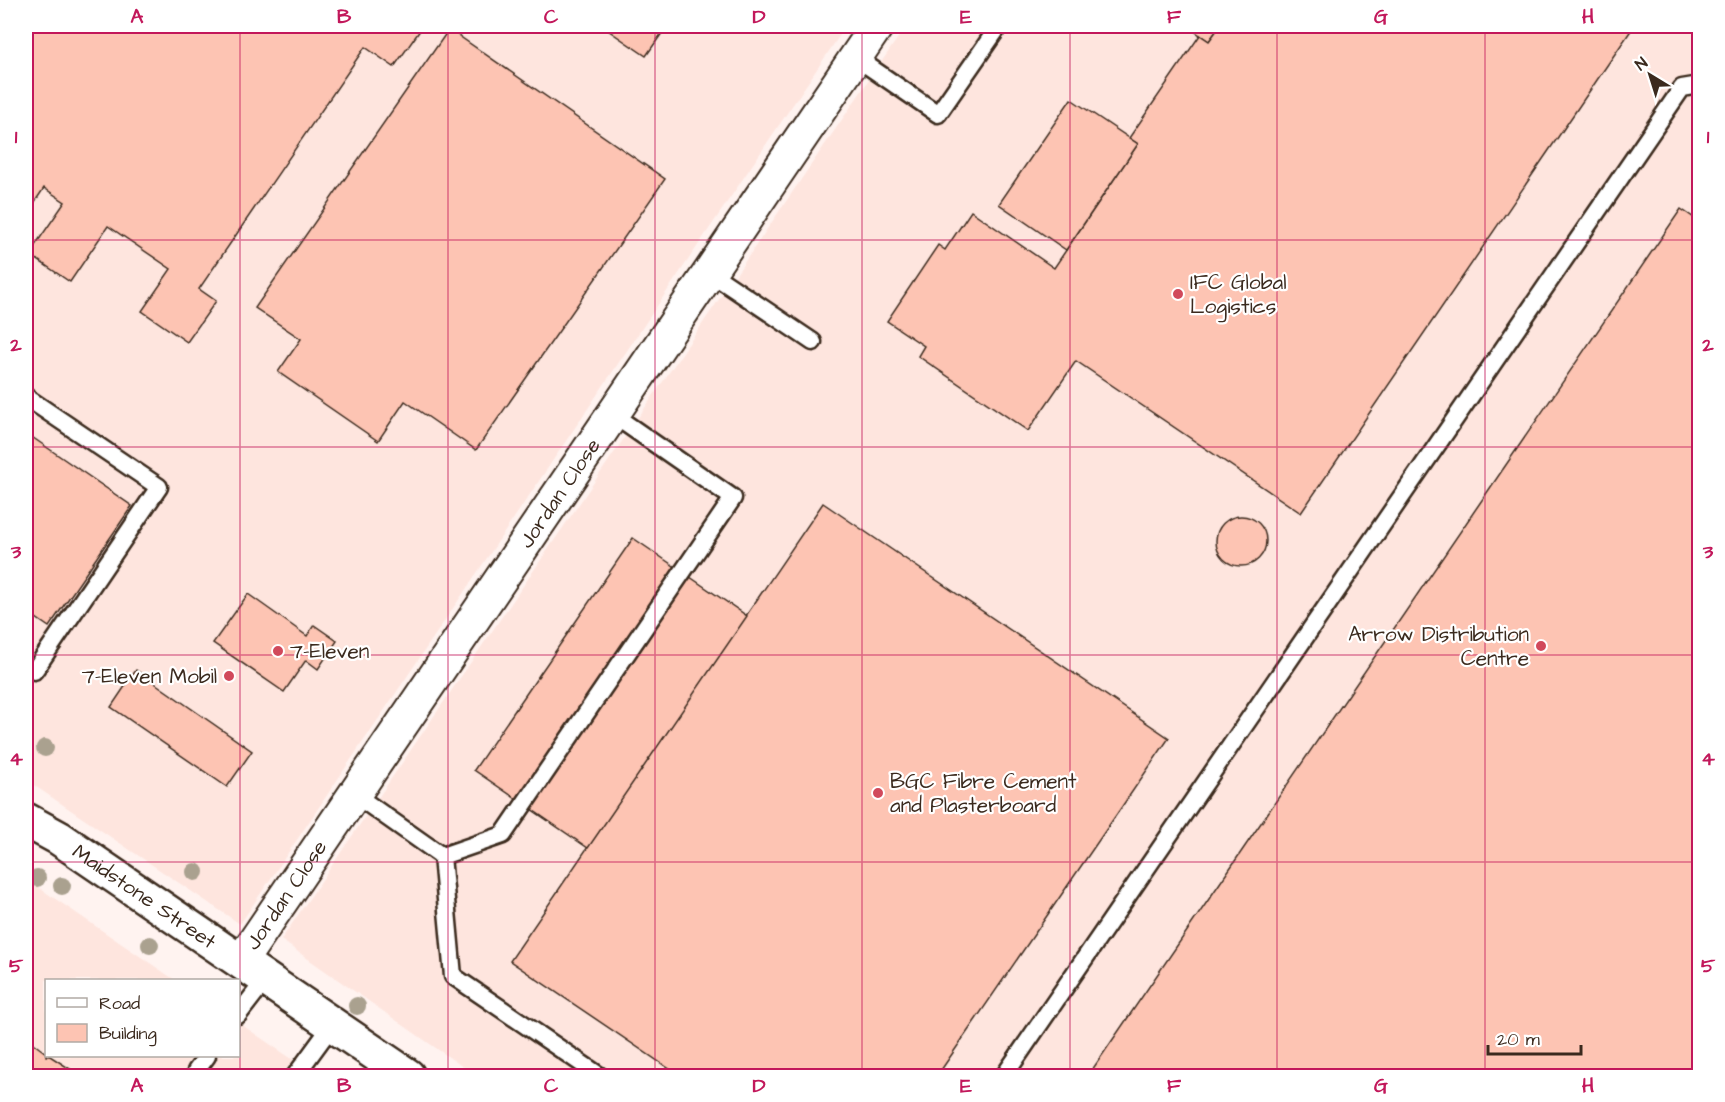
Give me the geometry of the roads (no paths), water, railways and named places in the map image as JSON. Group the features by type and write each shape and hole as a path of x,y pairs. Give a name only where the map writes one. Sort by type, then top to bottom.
{"main road":[{"name":"Maidstone Street","path":"26,804 60,838"},
{"name":"Maidstone Street","path":"26,820 60,838 408,1077"}],"street":[{"name":"Jordan Close","path":"253,970 354,795 877,26"}],"lane":[{"path":"855,57 938,114 999,26"},
{"path":"1004,1077 1682,88 1700,85"},
{"path":"709,272 813,342"},
{"path":"26,398 159,487 34,671"},
{"path":"442,856 503,835 733,498 612,414"},
{"path":"354,795 442,856"},
{"path":"442,856 453,976 600,1077"},
{"path":"240,1009 253,970"},
{"path":"295,1077 333,1024"},
{"path":"196,1071 206,1057"}],"place":[{"name":"IFC Global Logistics","path":"1178,294"},
{"name":"Arrow Distribution Centre","path":"1541,646"},
{"name":"7-Eleven","path":"278,651"},
{"name":"7-Eleven Mobil","path":"229,676"},
{"name":"BGC Fibre Cement and Plasterboard","path":"878,793"}]}
